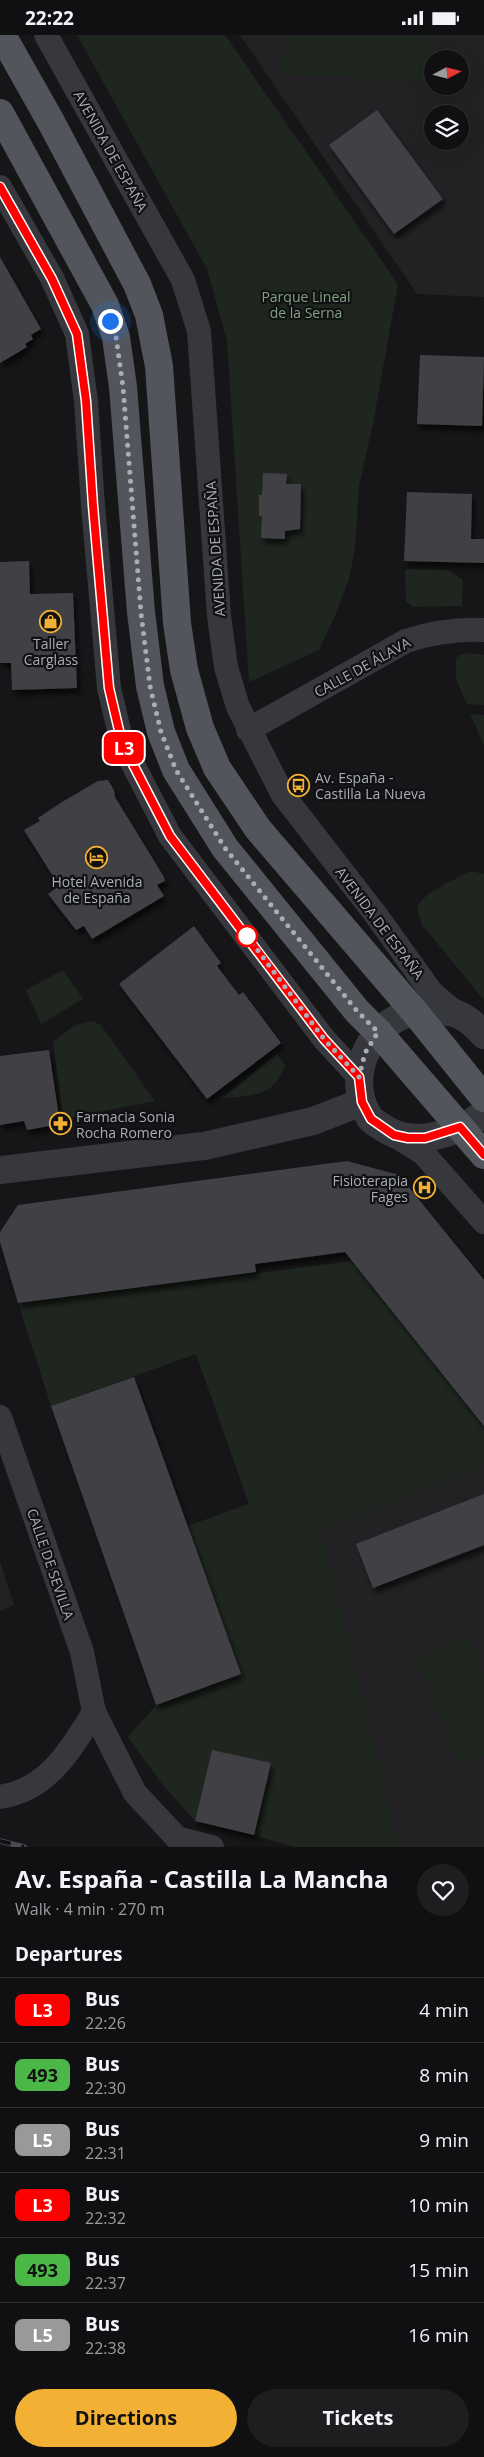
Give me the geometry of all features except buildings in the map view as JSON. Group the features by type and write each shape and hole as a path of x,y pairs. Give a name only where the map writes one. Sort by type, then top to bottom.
{"main road":[{"name":"AVENIDA DE ESPAÑA","path":"2,35 50,120 137,284 149,315 159,366 177,623 184,670 200,729 217,768 258,829 414,1011 484,1098"},
{"path":"0,113 105,305 116,337 127,428 141,613 150,686 161,732 176,770 225,848 357,1011 378,1032 484,1155"}],"street":[{"name":"AVENIDA DE ESPAÑA","path":"46,35 183,280 199,331 219,616 226,667 238,707 248,730 283,795 376,915 432,993 477,1027"},
{"path":"0,187 52,279 77,334 86,401 109,688 122,743 170,836 361,1089 371,1119 423,1153 484,1222"},
{"name":"CALLE DE ÁLAVA","path":"248,730 406,641 433,632 462,629 484,631"},
{"name":"AVENIDA DE ESPAÑA","path":"361,1089 365,1053 378,1032 394,1019 414,1011 442,1010 477,1027"},
{"path":"0,1170 204,1146 313,1121 361,1089"},
{"path":"394,1135 408,1138 425,1138 460,1127 484,1113"},
{"name":"CALLE DE SEVILLA","path":"0,1417 82,1652 94,1712 135,1793 177,1838 212,1847"},
{"path":"0,1797 13,1795 49,1773 68,1755 94,1712"}],"shaded area":[{"path":"240,35 484,35 484,297 417,294"},
{"path":"484,1466 484,1847 399,1847 320,1530"},
{"path":"0,1561 14,1605 0,1611"}],"green space":[{"name":"Parque Lineal de la Serna","path":"77,35 225,35 398,284 373,424 359,486 355,548 349,579 335,616 319,650 249,682 227,341 207,269"},
{"path":"283,35 430,35 429,50 424,50 424,81 282,74"},
{"path":"405,569 448,570 463,580 462,606 413,607 406,601"},
{"path":"468,653 484,655 484,705 467,704 456,679 456,658"},
{"path":"470,714 484,715 484,745"},
{"path":"471,871 484,874 484,1000 422,925 417,909 425,897 432,892"},
{"path":"63,970 83,999 41,1024 26,990"},
{"path":"92,1021 101,1025 155,1101 63,1119 53,1042 75,1025"},
{"path":"277,1054 285,1065 280,1076 268,1089 252,1095 221,1099"},
{"path":"353,1261 484,1426 484,1466 321,1530 399,1847 295,1847 254,1835 271,1764 212,1750 195,1821 162,1784 128,1737 156,1705 241,1674 187,1526 249,1504 196,1354 51,1406 18,1303"},
{"path":"468,1636 484,1675 484,1755 459,1765 416,1657"}],"railway":[{"path":"0,1841 24,1847"}],"bus line":[{"name":"L3","path":"0,187 52,279 77,334 86,401 109,688 122,743 170,836 324,1039 359,1077 362,1102 371,1119 394,1135 408,1138 425,1138 460,1127 484,1155"}],"place":[{"name":"Taller Carglass","path":"51,621"},
{"name":"Av. España - Castilla La Nueva","path":"299,785"},
{"name":"Hotel Avenida de España","path":"97,858"},
{"name":"Farmacia Sonia Rocha Romero","path":"60,1124"},
{"name":"Fisioterapia Fages","path":"424,1188"}],"route":[{"path":"110,321 116,337 123,387 141,613 150,686 161,732 176,770 225,848 357,1011 378,1032 365,1053 359,1077 324,1039 247,936"}]}
